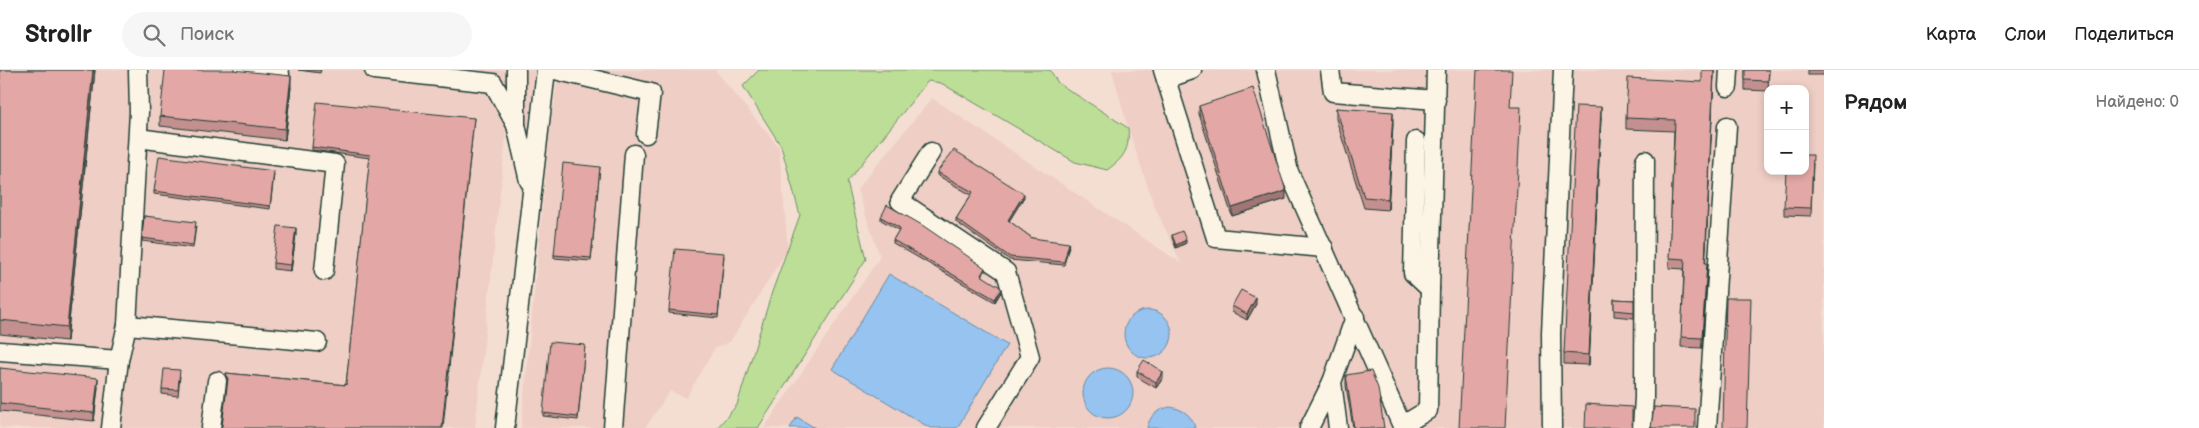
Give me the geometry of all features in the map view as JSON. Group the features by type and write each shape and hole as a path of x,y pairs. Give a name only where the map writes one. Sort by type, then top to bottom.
{"lane":[{"path":"112,428 119,360 127,325 138,138 138,70"},
{"path":"244,70 280,74"},
{"path":"374,70 493,83 516,125"},
{"path":"516,70 516,125 532,193"},
{"path":"505,428 546,70"},
{"path":"555,70 651,93 646,134"},
{"path":"1192,70 1165,75 1216,238 1324,248"},
{"path":"1266,70 1289,172 1403,427 1428,410 1436,70"},
{"path":"1330,70 1332,92 1436,100"},
{"path":"1552,428 1551,332 1563,70"},
{"path":"1706,428 1726,126"},
{"path":"138,138 335,164 324,271"},
{"path":"1416,141 1413,273 1430,289"},
{"path":"931,152 900,201 1006,272 1030,357 986,428"},
{"path":"613,428 634,154"},
{"path":"1642,428 1644,398 1645,160"},
{"path":"1415,185 1433,186"},
{"path":"1309,428 1332,382 1355,317"},
{"path":"127,325 317,342"},
{"path":"0,352 119,360"},
{"path":"211,428 217,381"},
{"path":"1332,382 1338,428"}],"shaded area":[{"path":"0,70 535,70 528,130 507,127 475,428 0,428"},
{"path":"559,70 715,70 779,147 788,249 730,342 715,348 686,398 670,391 645,428 521,428 550,129"},
{"path":"1112,70 1824,70 1824,428 764,428 880,257 857,189 932,98 1181,263 1154,205 1128,128"}],"green space":[{"path":"759,70 1050,70 1058,83 1128,128 1127,147 1122,157 1107,170 1075,162 941,83 928,81 847,182 866,259 758,428 717,428 737,405 772,292 800,215 781,146 743,86"}],"water":[{"path":"889,274 1007,345 957,428 930,428 832,369"},
{"path":"1143,310 1153,310 1162,314 1168,320 1172,334 1168,348 1162,354 1153,358 1143,358 1134,354 1128,348 1124,339 1124,329 1128,320 1134,314"},
{"path":"1108,368 1126,375 1133,393 1126,411 1108,418 1090,411 1083,393 1090,375"},
{"path":"1170,407 1186,413 1192,420 1195,428 1147,428 1155,414"},
{"path":"797,417 815,428 790,428"}],"building":[{"path":"0,70 93,70 67,327 0,320"},
{"path":"165,70 233,70 291,76 285,129 160,116"},
{"path":"1477,70 1512,70 1510,107 1521,107 1505,428 1459,428"},
{"path":"1702,70 1714,70 1705,263 1707,263 1702,338 1681,337 1685,259 1669,258 1675,120 1626,118 1628,78 1702,82"},
{"path":"1745,70 1769,70 1768,81 1745,80"},
{"path":"1253,88 1286,191 1232,208 1199,106"},
{"path":"317,102 474,118 442,428 220,428 222,426 228,379 226,373 346,385 370,155 312,147"},
{"path":"1576,106 1601,107 1589,355 1564,353"},
{"path":"1336,108 1393,112 1388,199 1364,197"},
{"path":"954,150 1024,194 1008,220 1032,238 1069,243 1064,262 1010,257 956,219 973,192 937,172"},
{"path":"1809,155 1813,155 1811,208 1784,207 1786,175 1809,175"},
{"path":"159,156 274,171 270,206 154,191"},
{"path":"563,163 600,167 591,258 554,255"},
{"path":"887,205 922,225 985,268 981,275 1001,289 995,299 893,240 900,228 881,217"},
{"path":"144,216 196,222 193,245 142,238"},
{"path":"278,226 296,228 291,265 273,263"},
{"path":"1182,231 1186,240 1176,245 1172,235"},
{"path":"675,249 724,253 718,315 669,310"},
{"path":"1241,290 1256,298 1247,314 1232,306"},
{"path":"1726,298 1751,298 1747,428 1723,428"},
{"path":"1614,299 1634,300 1634,312 1614,310"},
{"path":"550,342 585,345 578,417 543,413"},
{"path":"1144,360 1163,372 1156,382 1137,371"},
{"path":"0,368 98,378 94,413 0,403"},
{"path":"164,369 180,370 178,390 162,389"},
{"path":"1371,371 1378,388 1384,428 1354,428 1346,375"},
{"path":"1586,404 1632,407 1632,426 1634,428 1585,428"},
{"path":"1654,407 1695,409 1695,428 1651,428"}]}
